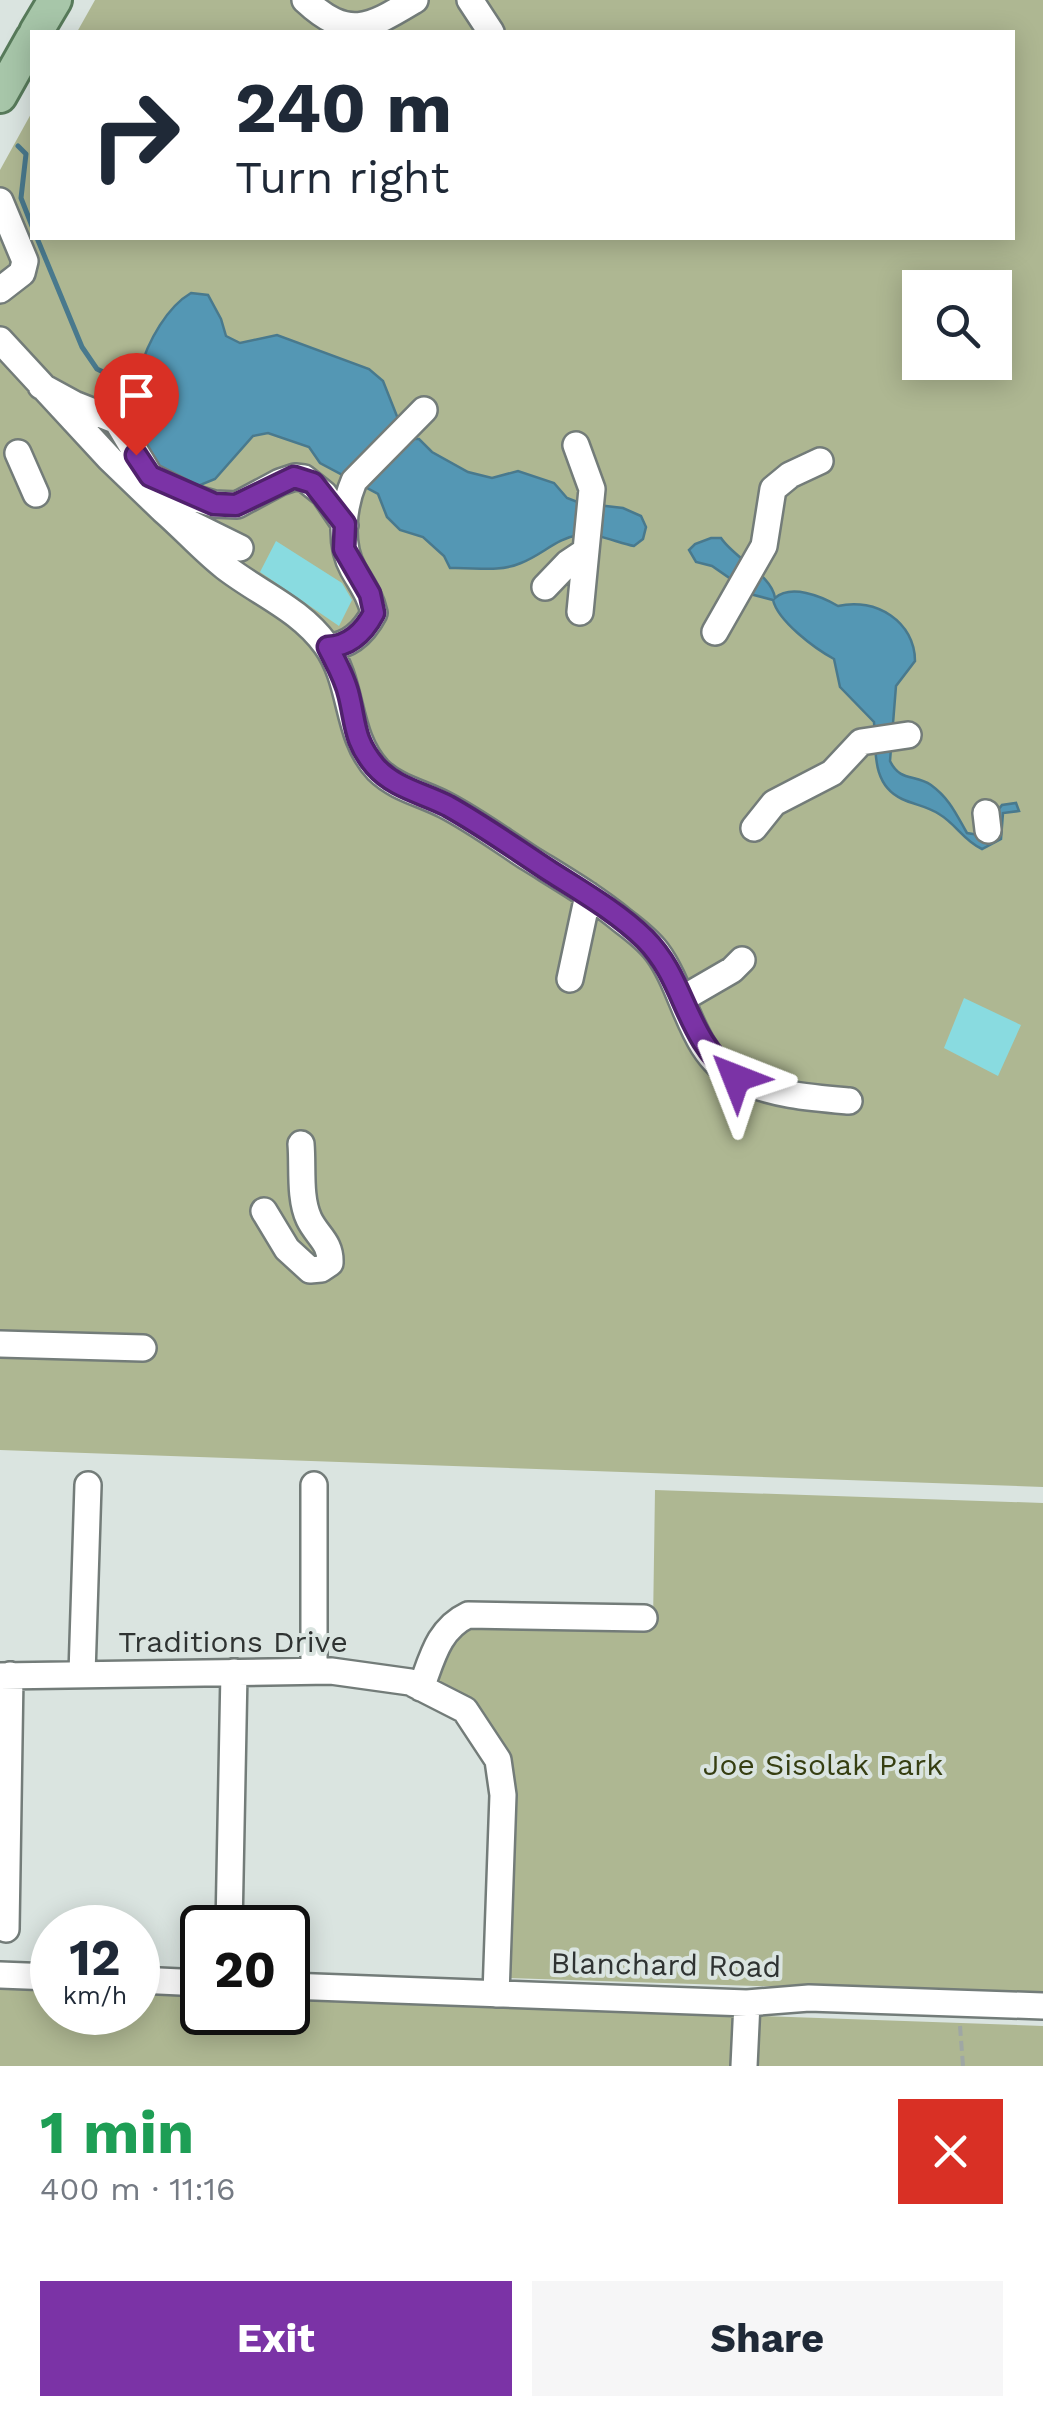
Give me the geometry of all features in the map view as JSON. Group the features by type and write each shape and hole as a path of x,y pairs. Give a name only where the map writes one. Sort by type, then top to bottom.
{"main road":[{"path":"38,30 55,0"},
{"path":"0,96 30,43"}],"street":[{"path":"305,0 354,28 367,27 415,0"},
{"path":"470,0 490,30"},
{"path":"0,290 22,274 24,261 2,207"},
{"path":"0,340 164,510 224,566 302,618 328,647 344,680 363,750 392,782 446,805 622,920 658,953 701,1043 736,1078 767,1089 849,1101"},
{"path":"41,386 117,421 150,476 192,498 236,505 280,482 304,478 324,494 345,524"},
{"path":"328,647 353,639 366,629 374,613 370,594 344,549 354,481 424,410"},
{"path":"576,445 592,490 580,612"},
{"path":"18,453 36,494"},
{"path":"715,632 764,546 773,489 790,475 820,461"},
{"path":"164,510 240,548"},
{"path":"545,587 587,545"},
{"path":"754,828 774,803 832,773 862,742 892,737"},
{"path":"570,980 588,895"},
{"path":"682,998 732,970 742,960"},
{"path":"264,1211 288,1249 310,1270 321,1269 330,1262 331,1250 308,1218 301,1144"},
{"path":"0,1344 143,1348"},
{"path":"82,1674 88,1485"},
{"path":"314,1485 314,1671"},
{"path":"421,1688 441,1636 455,1621 468,1615 644,1618"},
{"name":"Traditions Drive","path":"5,1676 314,1671 410,1682 465,1710 498,1760 503,1796 496,1994"},
{"path":"229,1905 234,1672"},
{"path":"5,1676 6,1929"},
{"path":"0,1975 30,1976"},
{"name":"Blanchard Road","path":"310,1987 747,2003 808,1998 1043,2006"},
{"path":"744,2066 747,2003"}],"path":[{"path":"958,2003 963,2066"}],"green space":[{"path":"95,0 1043,0 1043,1487 0,1450 0,170 30,116 30,240 1015,240 1015,30 78,30"},
{"name":"Joe Sisolak Park","path":"655,1490 1043,1503 1043,1995 506,1978 499,1752 436,1681 447,1644 466,1625 653,1624"},
{"path":"0,1989 30,1990 30,2035 160,2035 160,1995 180,1995 180,2035 310,2035 310,2000 1043,2026 1043,2066 0,2066"}],"water":[{"path":"191,293 208,295 226,336 240,343 277,335 369,369 383,381 406,439 419,439 432,452 468,472 492,478 518,471 554,483 567,498 580,503 623,508 641,516 646,527 643,539 634,546 585,534 512,566 450,568 444,556 423,537 400,530 387,517 378,494 320,463 309,447 268,433 253,436 215,479 198,486 165,471 142,447 135,425 134,400 147,349 160,325"},
{"path":"711,538 721,538 760,574 775,598 797,592 838,606 866,605 901,624 913,647 915,661 896,686 890,761 898,772 938,790 967,833 979,835 1002,805 1016,803 1019,811 1003,813 1001,839 982,849 939,814 892,793 877,765 874,722 840,687 834,659 789,625 773,600 754,595 712,566 696,562 689,550"}],"building":[{"path":"276,541 342,583 352,600 339,626 260,572"},
{"path":"964,998 1021,1025 998,1076 944,1048"}],"waterway":[{"path":"18,146 26,154 21,198 30,221"},
{"path":"38,240 82,347 97,369 137,388"}],"route":[{"path":"136,455 150,476 192,498 214,504 236,505 294,477 313,483 324,494 345,524 344,549 370,594 374,613 366,629 353,639 328,647 350,697 354,728 363,750 392,782 446,805 494,834 595,900 642,937 658,953 701,1043 736,1078"}]}
